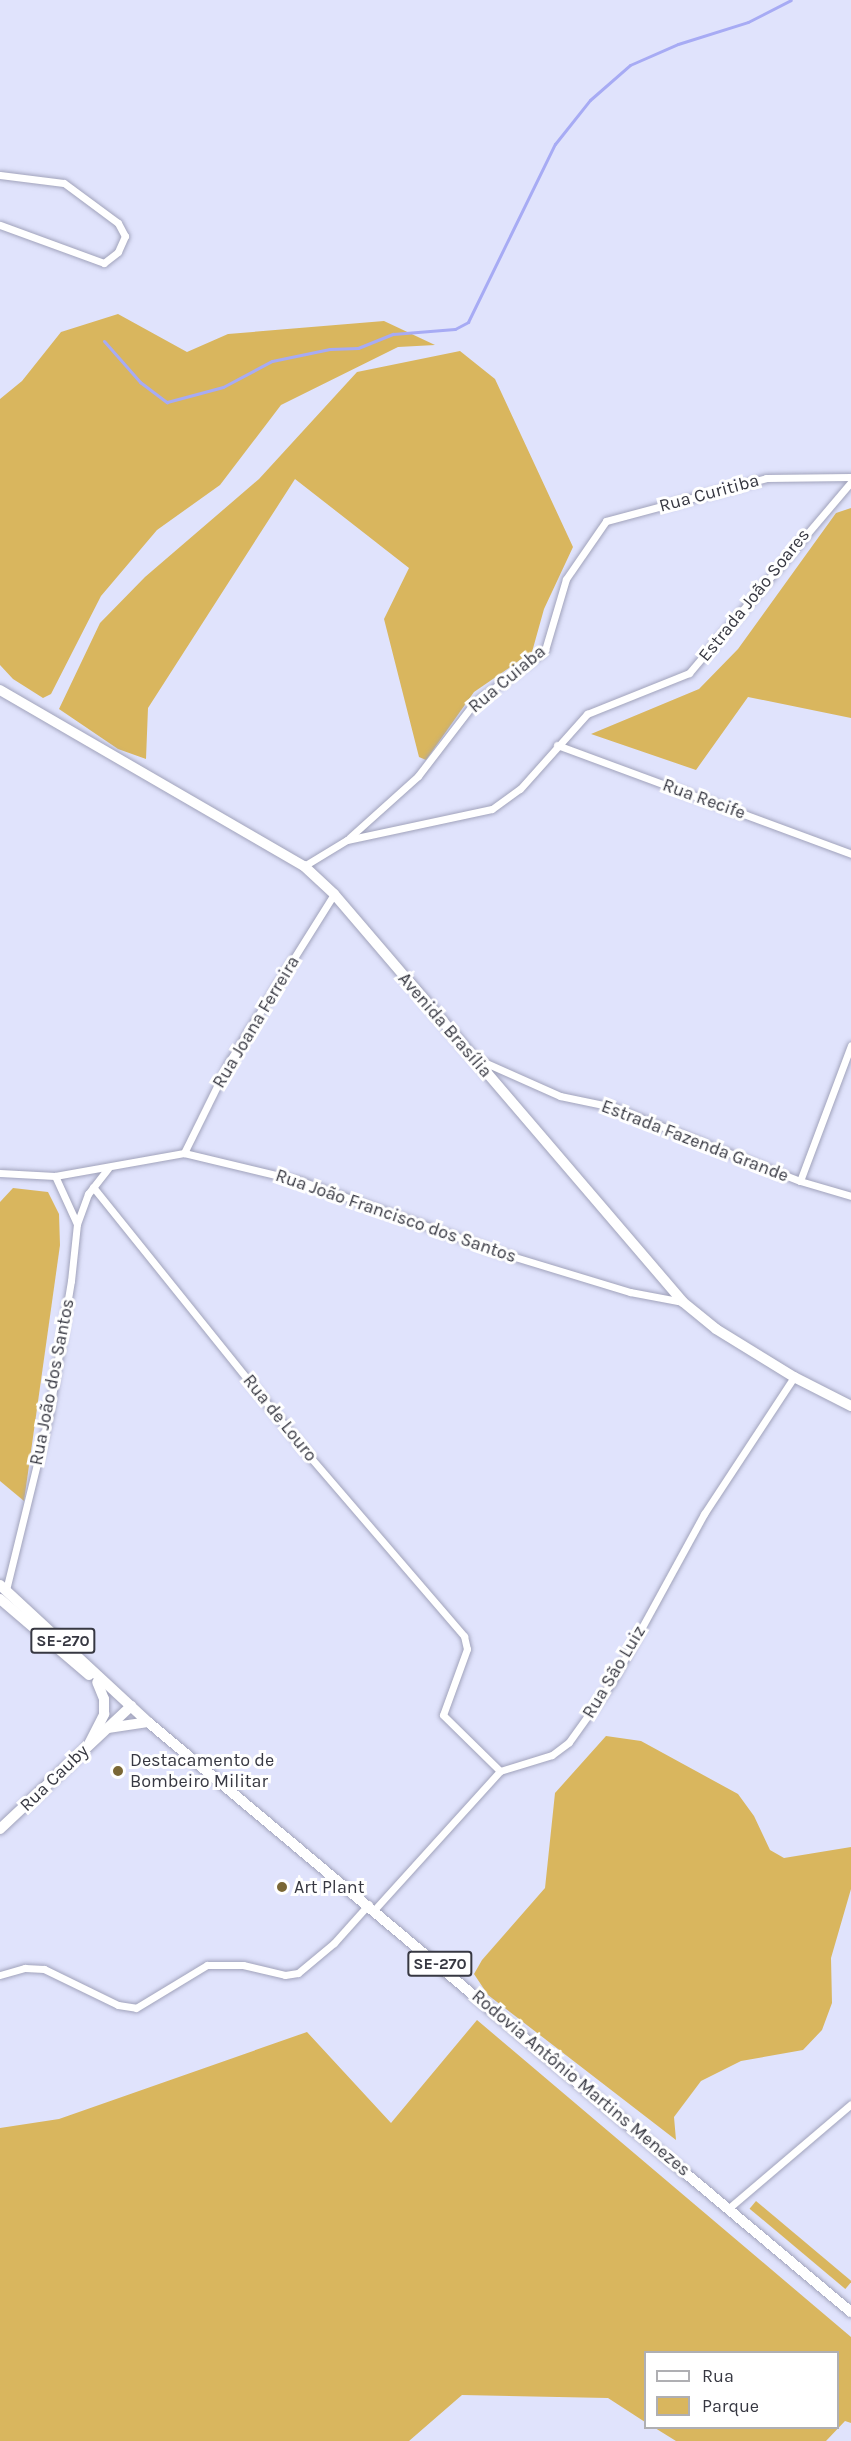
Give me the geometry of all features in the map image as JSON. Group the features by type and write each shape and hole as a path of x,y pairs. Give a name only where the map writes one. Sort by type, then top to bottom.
{"main road":[{"name":"Avenida Brasília","path":"0,690 304,866 334,894 683,1302 716,1329 794,1377 851,1406"},
{"name":"Rodovia Antônio Martins Menezes","path":"2,1598 97,1682 117,1695"},
{"name":"Rodovia Antônio Martins Menezes","path":"2,1598 148,1722 372,1906 851,2312"},
{"path":"89,1744 104,1714 104,1699 97,1682"},
{"name":"Rua Cauby","path":"0,1829 131,1706"},
{"path":"108,1728 148,1722"}],"street":[{"path":"0,175 64,183 118,223 124,231 124,241 104,263 0,225"},
{"name":"Rua Curitiba","path":"584,550 608,520 690,498 766,478 851,479"},
{"name":"Estrada João Soares","path":"304,866 347,840 492,808 520,789 587,714 694,669 851,479"},
{"name":"Rua Cuiaba","path":"347,840 418,776 474,703 545,650 560,593 584,550"},
{"name":"Rua Recife","path":"557,745 851,854"},
{"name":"Rua Joana Ferreira","path":"184,1153 230,1060 334,894"},
{"path":"800,1180 851,1045"},
{"name":"Estrada Fazenda Grande","path":"474,1058 560,1096 613,1107 800,1180 851,1196"},
{"name":"Rua João Francisco dos Santos","path":"0,1173 55,1176 184,1153 301,1181 505,1254 630,1292 683,1302"},
{"name":"Rua João dos Santos","path":"2,1598 49,1414 77,1224 93,1186 108,1168"},
{"path":"55,1176 77,1224"},
{"name":"Rua de Louro","path":"93,1186 311,1458 464,1636 467,1649 443,1710 445,1719 500,1771"},
{"name":"Rua São Luiz","path":"500,1771 552,1755 569,1742 612,1682 704,1514 794,1377"},
{"path":"0,1975 25,1968 44,1969 74,1980 103,1999 136,2008 207,1965 243,1965 285,1975 298,1973 334,1943 372,1906 500,1771"},
{"path":"729,2208 851,2104"}],"green space":[{"path":"118,314 187,352 228,334 384,321 435,345 398,347 281,405 220,485 157,530 101,596 51,694 43,698 13,679 0,665 0,399 22,381 61,332"},
{"path":"460,351 495,379 573,547 544,609 532,652 474,692 426,760 419,757 384,619 409,568 295,479 148,708 146,759 118,749 59,709 100,623 145,577 259,479 357,372"},
{"path":"851,508 851,718 748,697 696,770 591,734 699,689 738,649 836,513"},
{"path":"13,1188 48,1192 59,1214 60,1245 24,1501 0,1481 0,1202"},
{"path":"606,1736 641,1741 738,1794 754,1816 770,1850 784,1858 851,1847 851,1889 831,1958 832,2003 822,2030 803,2050 741,2061 701,2081 674,2117 676,2140 488,1995 474,1974 482,1960 545,1888 555,1793"},
{"path":"477,2020 851,2337 851,2423 845,2421 839,2427 839,2351 644,2351 644,2421 608,2398 462,2395 409,2441 0,2441 0,2128 59,2119 307,2032 391,2123"},
{"path":"756,2201 851,2281 845,2289 750,2209"},
{"path":"657,2429 837,2429 826,2441 676,2441"}],"waterway":[{"path":"104,341 140,382 167,402 223,387 272,361 330,349 358,348 393,334 455,329 468,322 555,144 590,100 630,65 678,44 748,22 791,0"}],"place":[{"name":"Destacamento de Bombeiro Militar","path":"118,1771"},
{"name":"Art Plant","path":"282,1887"}]}
